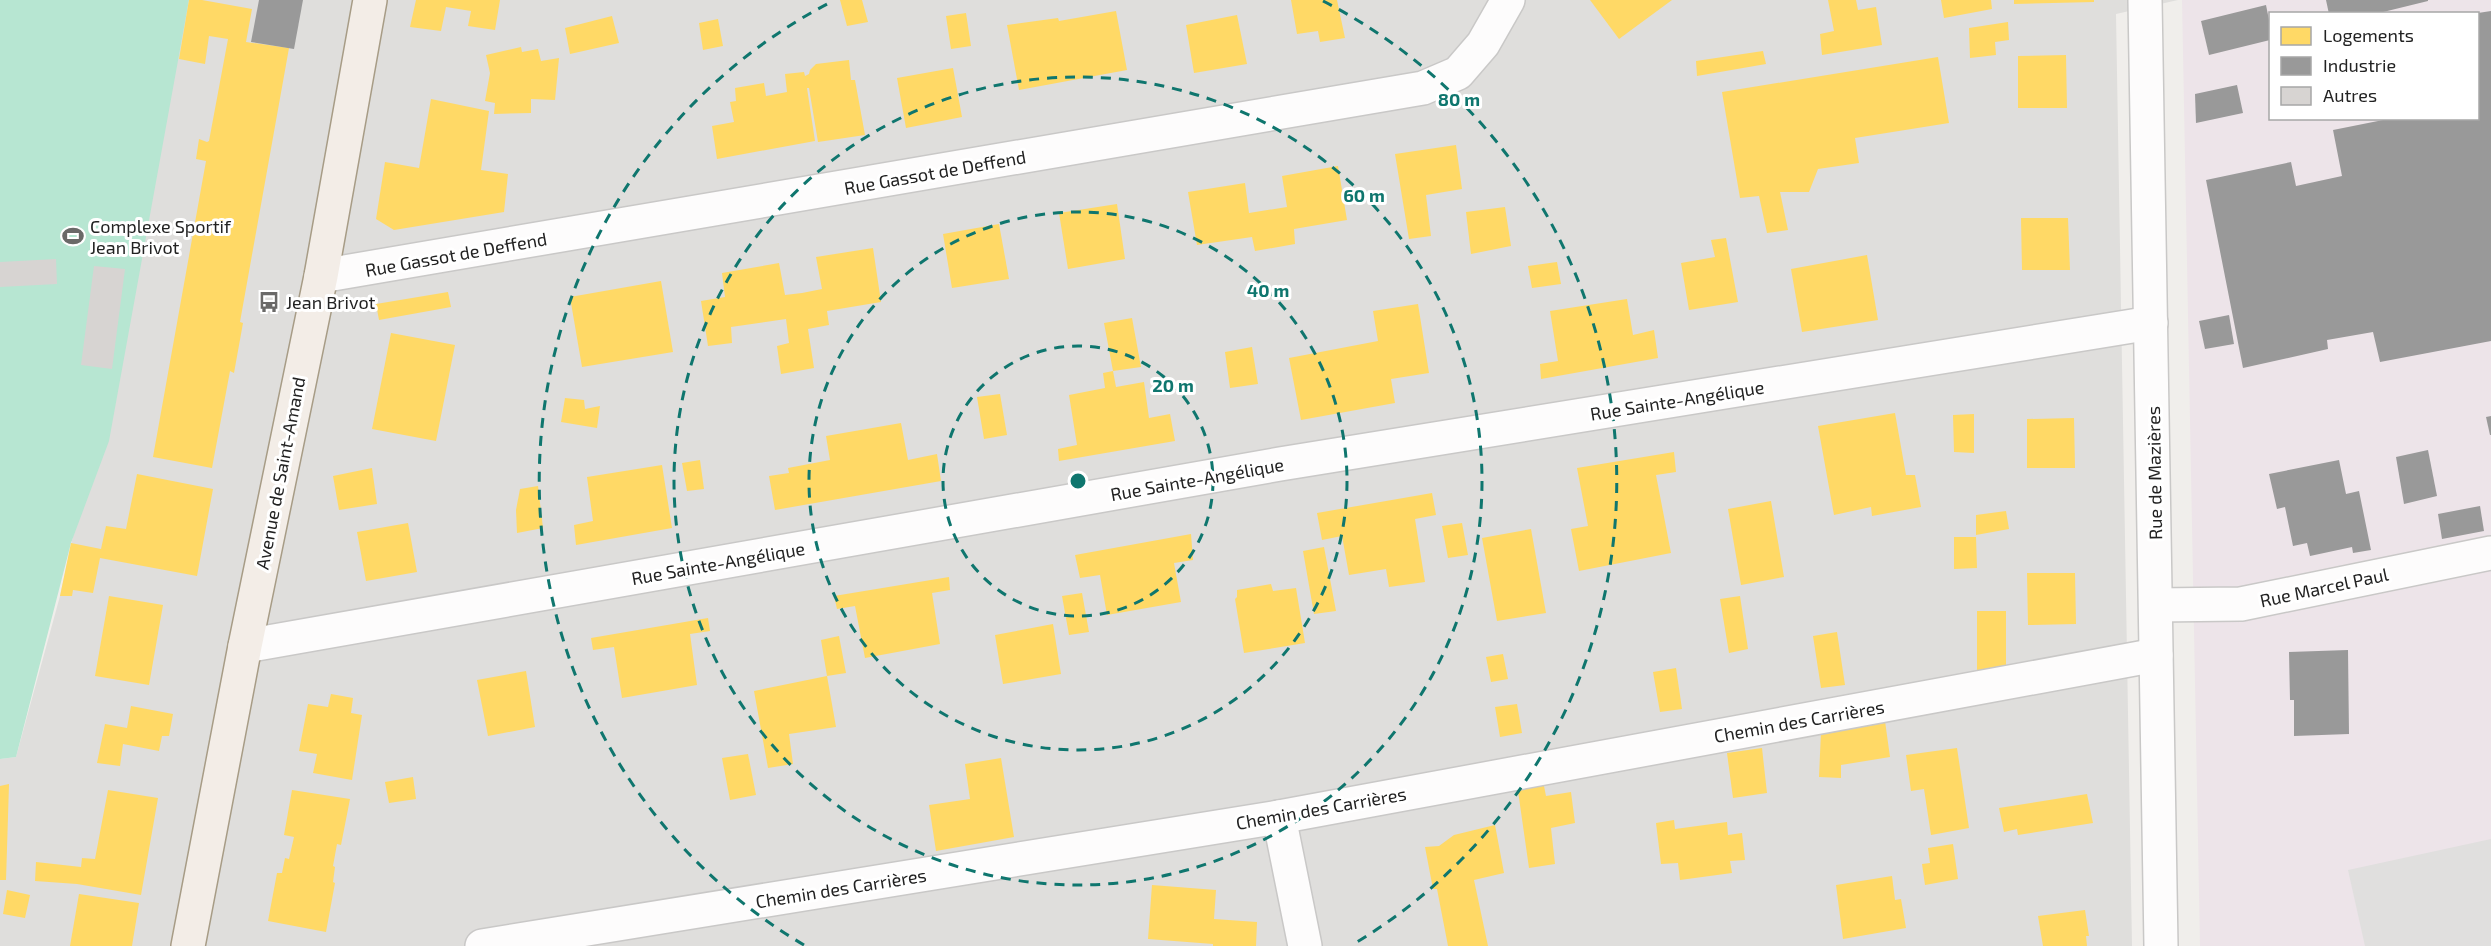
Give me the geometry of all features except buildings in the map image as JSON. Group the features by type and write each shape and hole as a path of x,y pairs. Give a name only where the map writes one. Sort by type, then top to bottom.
{"main road":[{"name":"Avenue de Saint-Amand","path":"188,946 245,646 321,276 370,0"}],"street":[{"name":"Rue Gassot de Deffend","path":"321,276 1423,88 1458,73 1483,44 1508,0"},
{"name":"Rue de Mazières","path":"2145,0 2161,946"},
{"name":"Rue Sainte-Angélique","path":"245,646 1280,464 2151,322"},
{"name":"Rue Marcel Paul","path":"2156,605 2241,604 2491,553"},
{"name":"Chemin des Carrières","path":"482,946 1279,817 2156,655"},
{"path":"1279,817 1305,946"}],"shaded area":[{"path":"189,0 2178,0 2116,14 2132,946 0,946 0,759 16,757 60,596"},
{"path":"2182,0 2491,0 2491,946 2200,946"},
{"path":"2491,839 2491,946 2365,946 2348,870"}],"green space":[{"name":"Complexe Sportif Jean Brivot","path":"0,0 189,0 109,441 71,543 16,757 0,759"}],"place":[{"name":"Complexe Sportif Jean Brivot","path":"73,236"},
{"name":"Jean Brivot","path":"269,302"}]}
